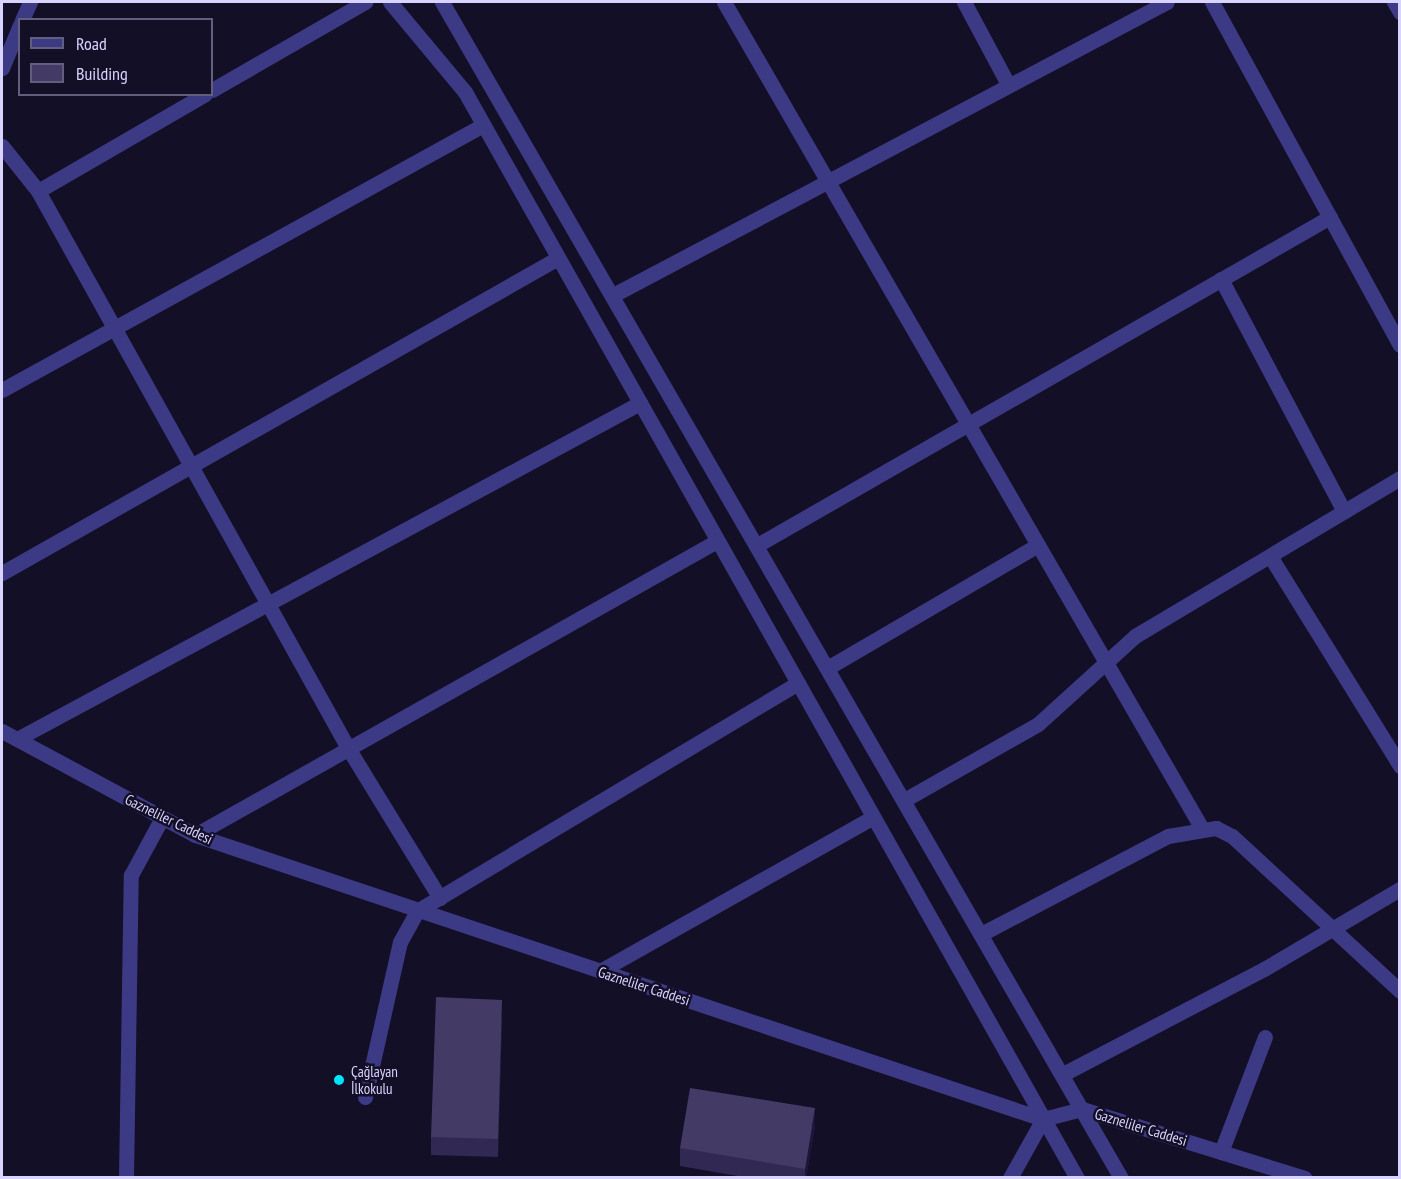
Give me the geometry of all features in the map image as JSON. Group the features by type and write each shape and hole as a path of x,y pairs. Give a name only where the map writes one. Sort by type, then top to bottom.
{"street":[{"path":"213,89 365,2"},
{"path":"390,2 465,93 1077,1178"},
{"path":"442,2 615,294 983,933 1121,1178"},
{"path":"724,2 1201,827"},
{"path":"964,2 1008,84"},
{"path":"615,294 1008,84 1167,2"},
{"path":"1212,2 1400,345"},
{"path":"1394,2 1400,12"},
{"path":"2,68 18,30"},
{"path":"38,191 202,96"},
{"path":"2,390 483,125"},
{"path":"2,146 38,191 348,748 440,898"},
{"path":"759,544 1330,217"},
{"path":"2,573 191,468 558,258"},
{"path":"1221,279 1344,511"},
{"path":"17,739 640,403"},
{"path":"906,799 1038,724 1107,664 1135,636 1400,478"},
{"path":"195,835 717,541"},
{"path":"830,667 1038,544"},
{"path":"1270,556 1400,766"},
{"path":"365,1097 400,942 417,911 798,683"},
{"name":"Gazneliler Caddesi","path":"2,731 195,835 1043,1119 1082,1109 1305,1178"},
{"path":"600,971 873,817"},
{"path":"126,1178 131,875 162,818"},
{"path":"983,933 1168,836 1201,827 1232,836 1334,928 1400,992"},
{"path":"1062,1074 1334,928 1400,889"},
{"path":"1221,1152 1265,1037"},
{"path":"1010,1178 1043,1119"}],"building":[{"path":"436,997 502,1000 498,1139 431,1137"},
{"path":"690,1088 815,1108 805,1169 680,1148"}],"place":[{"name":"Çağlayan İlkokulu","path":"339,1080"}]}
